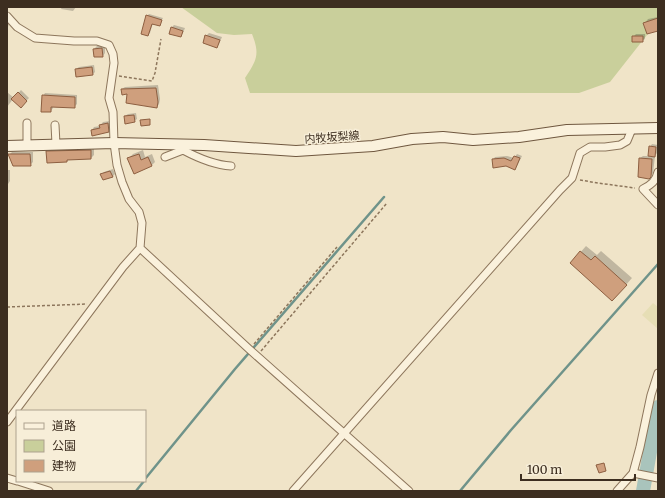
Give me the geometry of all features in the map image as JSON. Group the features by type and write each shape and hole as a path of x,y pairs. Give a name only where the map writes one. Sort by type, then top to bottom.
{"main road":[{"name":"内牧坂梨線","path":"7,146 114,143 183,148 296,151 373,146 412,139 443,137 473,140 519,137 567,130 658,128"}],"street":[{"path":"7,16 17,27 35,38 74,42 97,41 109,45 113,54 114,63 110,87 110,98 113,112 114,143 117,165 129,200 139,212 142,223 140,248 123,267 7,422"},
{"path":"27,123 27,145"},
{"path":"55,125 56,144"},
{"path":"293,491 572,178 580,154 590,147 620,145 628,141 632,129"},
{"path":"165,157 183,148 218,166 231,166"},
{"path":"658,172 657,177 651,185 643,189 658,205"},
{"path":"140,248 249,349 409,491"},
{"path":"617,491 634,473 651,395 658,373"},
{"path":"634,473 658,478"},
{"path":"21,482 49,491"}],"path":[{"path":"113,76 152,81 156,73 161,39"},
{"path":"572,178 598,184 643,189"},
{"path":"257,355 387,203"},
{"path":"249,349 337,247"},
{"path":"7,307 95,304"}],"shaded area":[{"path":"653,303 658,307 658,329 642,315"}],"green space":[{"path":"181,7 658,7 658,21 610,82 579,93 250,93 245,78 256,57 256,47 252,34 234,35 217,33"}],"building":[{"path":"146,15 162,20 160,26 152,24 148,36 141,34"},
{"path":"658,18 658,31 647,34 643,23"},
{"path":"171,27 183,31 181,37 169,34"},
{"path":"205,35 220,40 217,48 203,43"},
{"path":"632,36 643,36 643,42 632,42"},
{"path":"102,48 103,57 94,57 93,49"},
{"path":"92,67 93,75 76,77 75,69"},
{"path":"156,88 158,102 157,108 126,103 127,94 122,95 121,89"},
{"path":"18,92 27,101 21,108 11,99"},
{"path":"42,95 75,97 75,108 51,107 51,112 41,112"},
{"path":"134,115 135,122 125,124 124,116"},
{"path":"150,119 150,125 141,126 140,120"},
{"path":"108,123 109,132 92,136 91,130 100,128 99,125"},
{"path":"649,146 656,147 655,157 648,156"},
{"path":"91,150 91,159 47,163 46,151"},
{"path":"8,154 30,154 31,166 13,166"},
{"path":"139,154 141,160 148,157 152,166 134,174 127,158"},
{"path":"514,156 520,158 515,170 506,166 493,168 492,159 504,158 511,161"},
{"path":"639,158 652,159 651,177 649,179 638,177"},
{"path":"110,171 113,177 103,180 100,174"},
{"path":"580,251 591,260 595,256 627,285 612,301 570,263"},
{"path":"604,463 606,471 599,473 596,465"}],"waterway":[{"path":"146,478 235,369 384,197"},
{"path":"460,491 511,430 658,264"},
{"path":"643,491 658,407"},
{"path":"136,491 143,482"}]}
